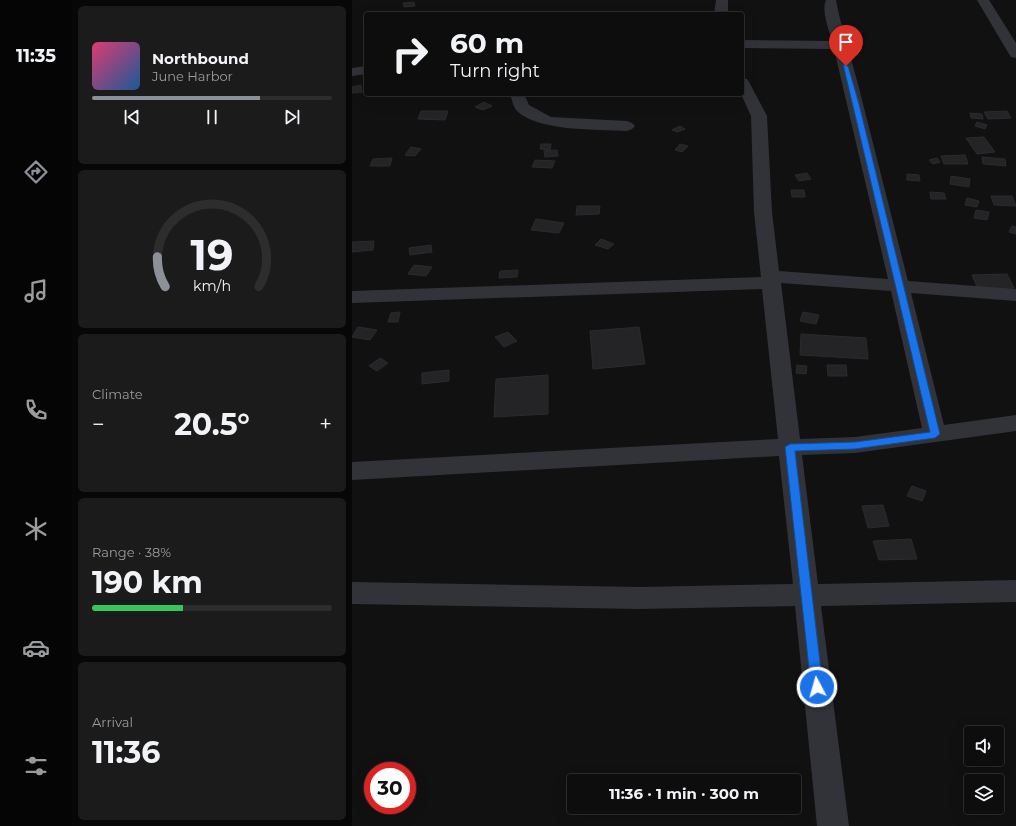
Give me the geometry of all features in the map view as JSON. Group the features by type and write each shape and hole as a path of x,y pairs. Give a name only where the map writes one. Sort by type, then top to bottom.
{"street":[{"path":"721,12 722,0"},
{"path":"983,0 1016,54"},
{"path":"831,2 832,15 854,96 935,434"},
{"path":"744,44 840,45"},
{"path":"352,72 364,70"},
{"path":"744,86 759,116 763,212 833,826"},
{"path":"518,96 522,108 547,122 628,126"},
{"path":"352,297 771,279 900,286 1016,296"},
{"path":"352,471 790,447 855,445 1016,423"},
{"path":"352,594 640,598 1016,591"}],"building":[{"path":"414,2 415,6 404,7 403,3"},
{"path":"361,85 362,92 352,93 352,87"},
{"path":"484,102 492,106 483,110 475,107"},
{"path":"421,111 448,111 445,120 418,119"},
{"path":"1007,111 1011,118 988,119 984,112"},
{"path":"970,113 982,114 983,119 971,118"},
{"path":"977,122 987,125 985,129 975,126"},
{"path":"680,126 685,129 677,132 672,130"},
{"path":"984,137 995,152 977,154 966,138"},
{"path":"541,144 551,144 550,150 540,149"},
{"path":"680,144 688,146 682,152 675,150"},
{"path":"411,147 421,149 415,156 405,155"},
{"path":"557,150 558,156 545,157 544,151"},
{"path":"965,155 968,164 944,164 941,156"},
{"path":"982,157 1005,159 1006,166 983,164"},
{"path":"392,158 390,166 370,166 373,159"},
{"path":"937,158 940,162 933,164 929,160"},
{"path":"535,160 555,161 552,168 532,167"},
{"path":"807,173 811,179 799,181 795,175"},
{"path":"907,174 919,175 920,181 907,180"},
{"path":"951,176 970,179 969,187 950,184"},
{"path":"791,190 804,190 805,197 792,197"},
{"path":"930,192 944,193 946,199 931,199"},
{"path":"991,196 1012,196 1016,206 994,205"},
{"path":"967,198 979,201 977,207 965,205"},
{"path":"577,206 600,206 599,214 576,215"},
{"path":"976,210 989,212 987,220 974,218"},
{"path":"536,219 564,223 559,233 531,230"},
{"path":"1012,226 1016,227 1016,234 1009,232"},
{"path":"601,239 614,244 608,249 595,245"},
{"path":"374,241 373,250 352,252 352,242"},
{"path":"431,245 432,252 410,255 409,248"},
{"path":"414,265 432,267 426,276 408,274"},
{"path":"518,270 517,277 499,278 500,271"},
{"path":"1007,274 1014,288 978,289 972,275"},
{"path":"400,312 398,322 388,322 391,313"},
{"path":"803,312 819,315 816,324 800,321"},
{"path":"358,327 377,330 370,340 352,337"},
{"path":"639,327 645,364 593,369 590,331"},
{"path":"508,332 517,341 504,347 495,337"},
{"path":"801,334 866,338 868,359 800,355"},
{"path":"380,358 388,363 377,371 369,366"},
{"path":"797,365 807,366 806,374 796,373"},
{"path":"827,365 846,365 847,376 828,376"},
{"path":"449,370 449,381 422,384 422,373"},
{"path":"548,375 548,414 494,417 496,379"},
{"path":"912,486 926,491 922,501 907,496"},
{"path":"883,505 889,526 868,528 862,506"},
{"path":"911,539 917,559 879,560 873,541"}],"route":[{"path":"817,687 790,447 855,445 935,434 846,66"}]}
